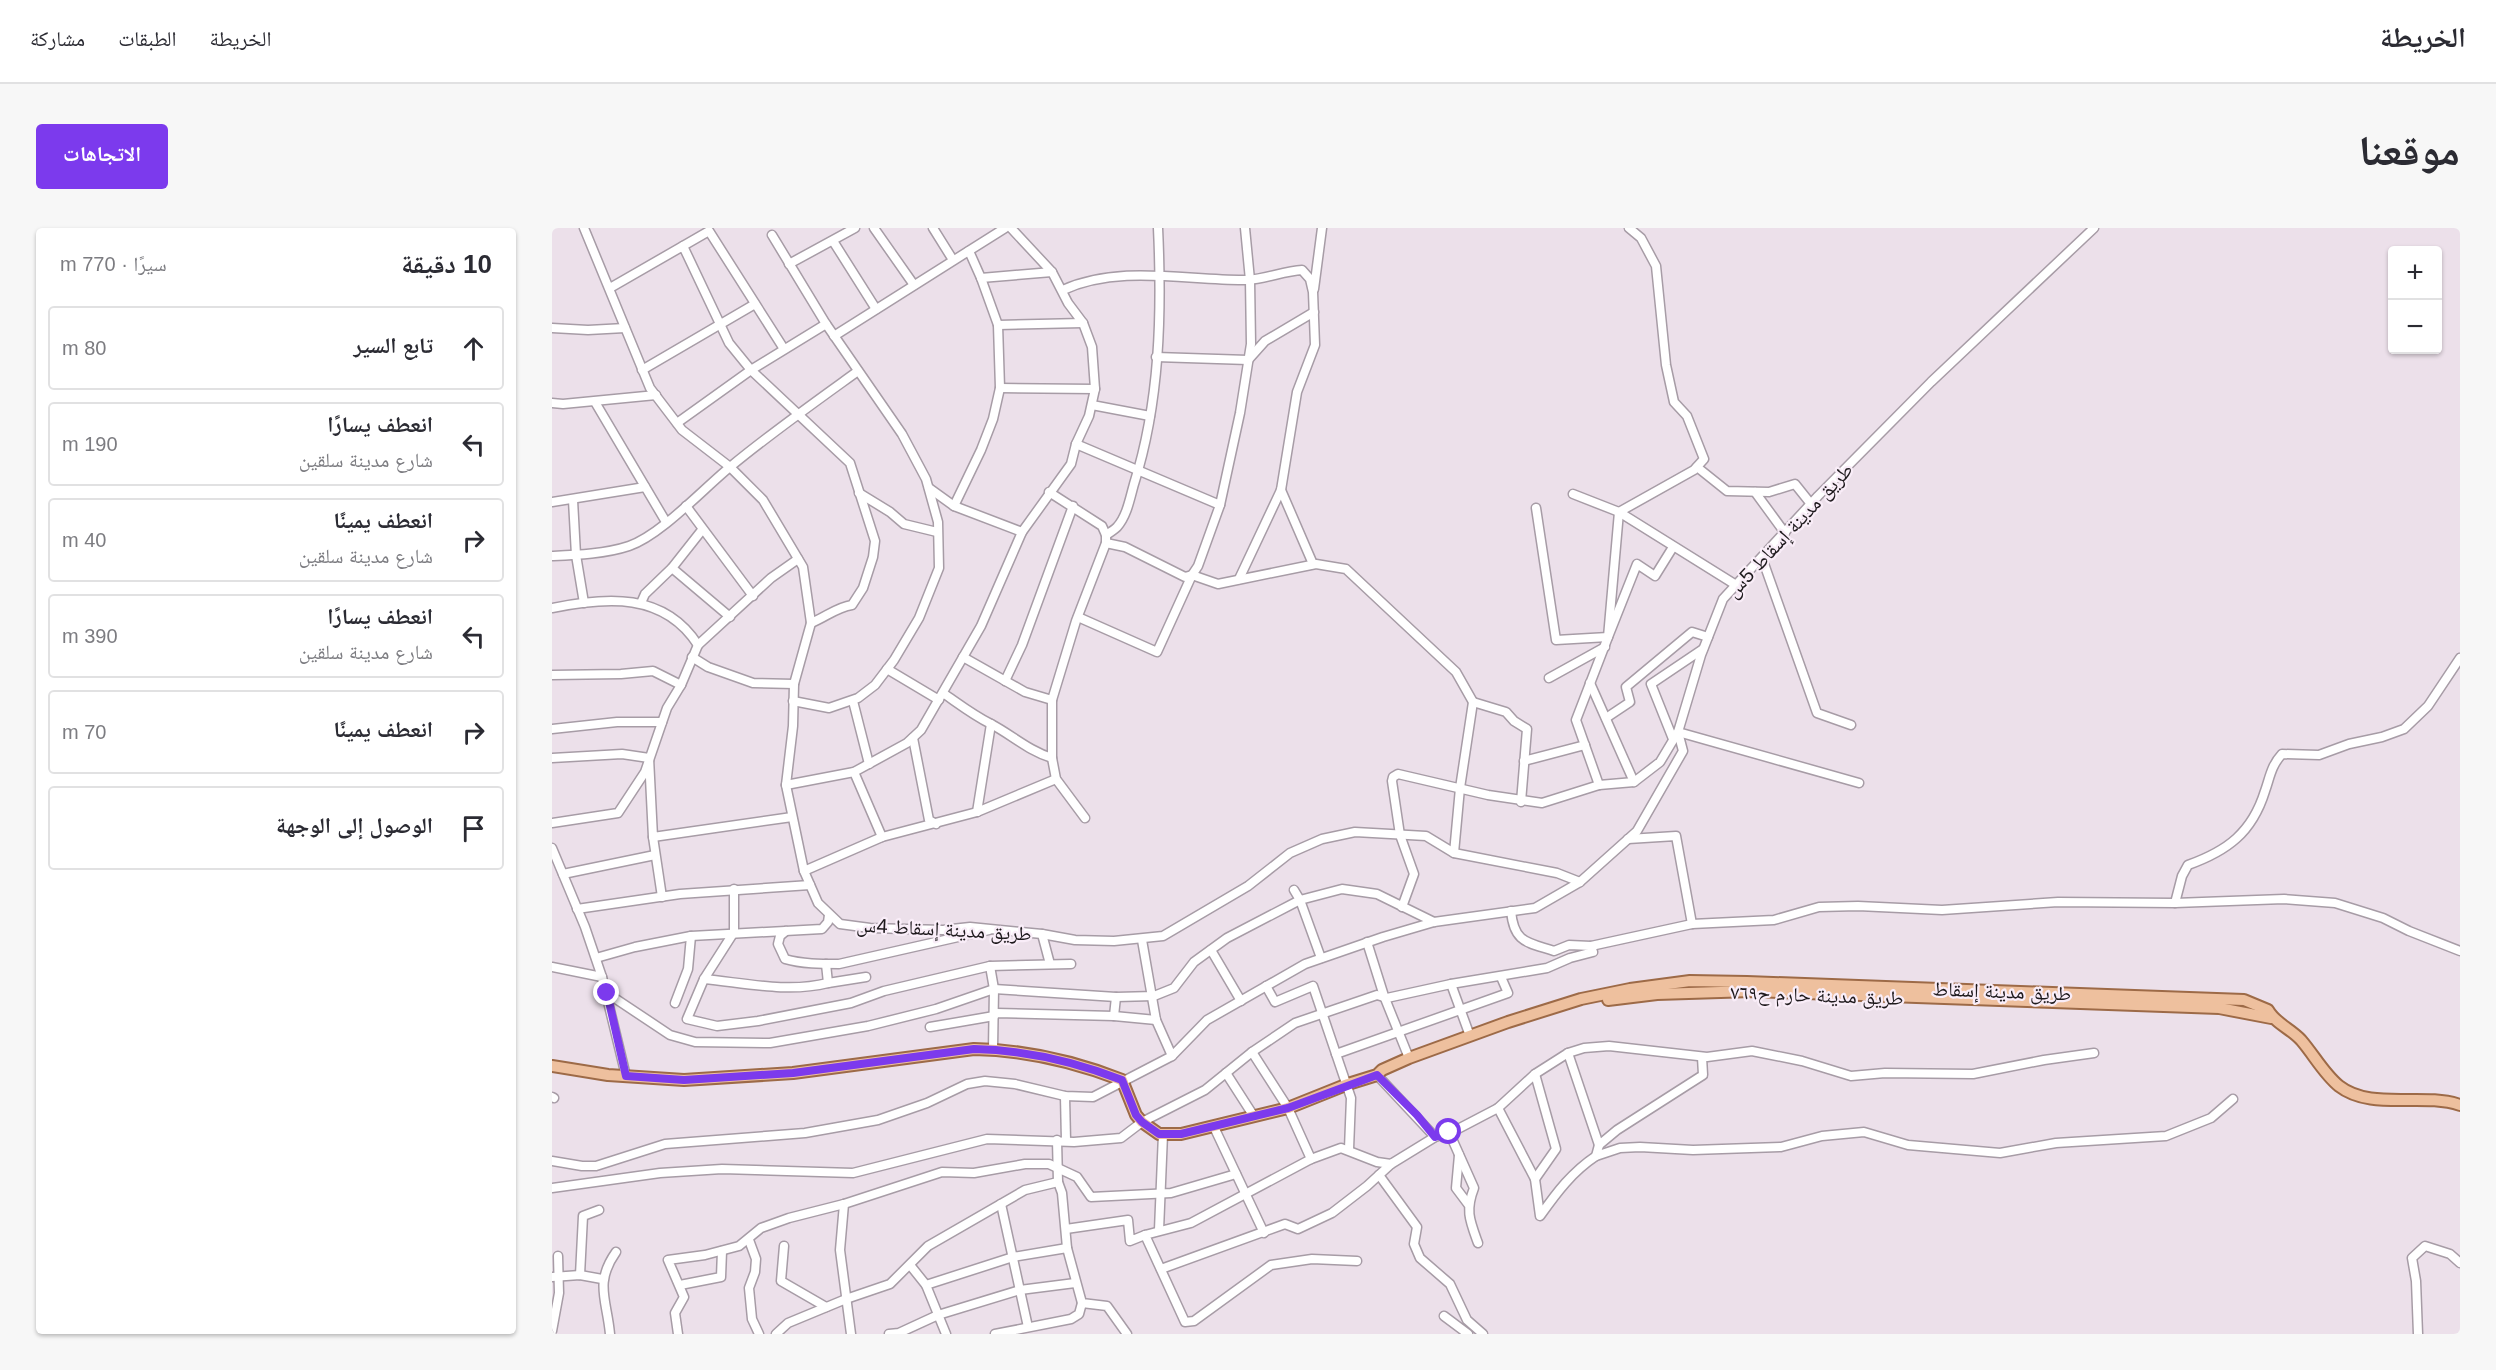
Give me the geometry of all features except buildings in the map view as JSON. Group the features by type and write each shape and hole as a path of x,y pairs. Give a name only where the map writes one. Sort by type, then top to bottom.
{"main road":[{"name":"طريق مدينة حارم ح٧٦٩","path":"1163,1134 1181,1134 1288,1108 1377,1075 1409,1058 1508,1022 1586,1003 1657,994 1752,991 2219,1008 2271,1018 2299,1039 2335,1082 2351,1094 2372,1099 2434,1099 2460,1105"},
{"path":"552,1066 626,1076 684,1080 793,1073 974,1049 993,1049 1096,1070 1122,1080 1136,1115 1159,1134 1163,1134"}],"street":[{"name":"طريق مدينة إسقاط 4س","path":"584,228 642,370 656,395 677,423 730,467 763,500 803,567 811,623 794,684 786,785 804,871 818,903 840,924 870,928 943,930 970,927 1042,934 1075,940 1142,939 1163,936 1248,886 1290,853 1322,839 1355,832 1426,836 1454,853 1557,873 1580,882"},
{"path":"789,264 855,228"},
{"path":"874,228 914,285"},
{"path":"933,228 953,260"},
{"path":"834,336 1005,228"},
{"path":"786,785 854,772 913,738 921,730 981,626 1022,532 1071,464 1076,444 1092,405 1095,389 1092,346 1083,322 1068,303 1064,290 1052,272 1011,228"},
{"path":"1085,818 1056,779 1052,758 1052,699 1106,539 1118,526 1128,506 1138,472 1155,396 1160,274 1158,228"},
{"path":"1313,292 1322,228"},
{"path":"1619,512 1697,467 1704,459 1687,416 1674,402 1666,365 1656,266 1641,238 1629,228"},
{"name":"طريق مدينة إسقاط 5س","path":"552,1161 596,1166 665,1144 806,1133 878,1120 927,1103 967,1084 985,1081 1015,1084 1065,1096 1093,1097 1172,1056 1207,1020 1305,964 1434,922 1535,908 1580,882 1637,831 1683,751 1676,736 1703,648 1723,599 1811,504 1931,382 2094,228"},
{"path":"1078,617 1157,652 1198,566 1220,505 1240,413 1251,344 1248,230"},
{"path":"610,288 709,231 784,349"},
{"path":"772,235 826,324 902,434 928,488 938,522 939,568 919,618 875,685 853,700 829,708 793,701"},
{"path":"833,241 876,309"},
{"path":"683,246 729,343 751,370 850,463 875,541 873,557 862,588 852,605 839,607 825,618 811,623"},
{"path":"954,506 981,450 993,419 1000,388 998,325 969,251"},
{"path":"1064,290 1079,283 1160,274 1250,280 1288,270 1302,270 1310,279 1313,292 1316,345 1297,392 1281,490 1239,579"},
{"path":"981,278 1052,272"},
{"path":"642,370 721,326 755,304"},
{"path":"1248,360 1265,341 1314,312"},
{"path":"998,325 1083,322"},
{"path":"677,423 751,370 826,324"},
{"path":"552,328 588,330 625,328"},
{"path":"1156,357 1248,360"},
{"path":"552,556 576,555 628,546 648,536 730,467 858,371"},
{"path":"1000,388 1095,389"},
{"path":"552,403 595,402 656,395"},
{"path":"595,402 666,522"},
{"path":"1092,405 1150,416"},
{"path":"1076,444 1220,505"},
{"path":"1697,467 1727,491 1769,492 1795,484 1811,504"},
{"path":"552,502 645,487"},
{"path":"928,488 954,506 1022,532"},
{"path":"1281,490 1312,564"},
{"path":"1049,492 1102,526 1106,539 1185,577 1192,575 1218,584 1312,564 1346,568 1456,672 1473,702 1460,788 1454,853"},
{"path":"1755,492 1785,533"},
{"path":"859,493 890,512 904,524 937,532"},
{"path":"1573,494 1619,512 1736,585"},
{"path":"573,500 576,555 584,603"},
{"path":"686,506 753,596"},
{"path":"1005,681 1022,645 1073,506"},
{"path":"1536,508 1556,640 1608,637"},
{"path":"1608,637 1619,512"},
{"path":"641,603 645,594 672,568 702,530"},
{"path":"1599,785 1576,720 1637,564 1655,576 1673,547"},
{"path":"1762,558 1817,713 1851,725"},
{"path":"552,823 618,813 645,772 662,722 698,645 771,578 798,559"},
{"path":"672,568 730,617"},
{"path":"552,608 617,601 641,603 660,609 692,635 698,645"},
{"path":"1606,718 1630,702 1626,687 1692,632 1708,637"},
{"path":"1549,678 1605,647"},
{"path":"1703,648 1651,684 1676,736 1858,783"},
{"path":"692,657 708,667 753,683 794,684"},
{"path":"963,657 1025,692 1052,699"},
{"path":"2175,903 2182,876 2188,865 2211,857 2238,840 2264,794 2272,764 2282,754 2319,755 2404,729 2428,706 2460,657"},
{"path":"887,669 941,696 1040,754 1052,758"},
{"path":"552,675 653,671 681,685"},
{"path":"1590,683 1634,782"},
{"path":"853,700 869,764"},
{"path":"1473,702 1506,712 1514,721 1527,729 1521,802"},
{"path":"552,729 617,722 662,722"},
{"path":"977,812 991,724"},
{"path":"1402,907 1414,874 1400,835 1393,777 1398,774 1521,802 1542,803 1599,785 1634,782 1659,762 1676,736"},
{"path":"913,738 930,820 936,824"},
{"path":"1524,761 1585,745"},
{"path":"552,758 622,754 649,758"},
{"path":"649,758 653,837 662,897"},
{"path":"854,772 882,837"},
{"path":"804,871 882,837 977,812 1056,779"},
{"path":"653,837 792,817"},
{"path":"1627,839 1676,836 1692,924"},
{"path":"553,853 596,958 607,993 626,1076"},
{"path":"562,874 656,855"},
{"path":"577,909 734,889 810,885"},
{"path":"734,889 735,932 704,979 687,1019 717,1026 851,1003 884,991 990,966 1071,964"},
{"path":"607,993 670,1035 681,1039 722,1043 770,1043 868,1026 936,1009 994,989 1116,997 1152,996 1174,988 1194,962 1227,938 1300,900 1342,889 1377,894 1434,922"},
{"path":"1294,890 1300,900 1321,958"},
{"path":"1511,911 1513,930 1525,941 1554,951 1569,945 1591,946 1692,924 1774,920 1819,907 1858,906 1942,910 2058,902 2175,903 2284,899 2336,903 2383,918 2460,951"},
{"path":"596,958 635,947 691,936 822,929 828,922 829,915"},
{"path":"787,931 780,936 777,944 785,959 826,964 850,961 989,930"},
{"path":"1042,934 1050,964"},
{"path":"675,1003 688,969 691,936"},
{"path":"1142,939 1156,1020 1172,1056"},
{"path":"1367,942 1384,996 1409,1058"},
{"path":"552,1188 660,1173 722,1169 853,1173 987,1139 1062,1141 1121,1138 1142,1122 1205,1090 1252,1052 1295,1023 1377,995 1387,998 1451,984 1547,968 1570,958 1593,952 1591,946"},
{"path":"1210,950 1241,1000"},
{"path":"826,964 828,983"},
{"path":"990,966 994,989 993,1049"},
{"path":"552,967 602,977"},
{"path":"704,979 787,988 815,987 866,976"},
{"path":"1336,1054 1508,993 1501,976"},
{"path":"1451,984 1470,1036"},
{"path":"1266,986 1275,1002 1313,986 1348,1084 1351,1098 1349,1149"},
{"path":"1114,1016 1116,997"},
{"path":"930,1027 994,1016 996,1013 1114,1016 1156,1020"},
{"path":"1161,1269 1285,1224 1298,1229 1332,1213 1391,1164 1435,1137 1498,1108 1535,1074 1568,1053 1584,1048 1609,1046 1702,1057 1752,1051 1802,1061 1851,1076 1885,1073 1973,1074 2094,1053"},
{"path":"1252,1052 1288,1108 1311,1159"},
{"path":"1568,1053 1599,1145 1596,1156"},
{"path":"1599,1145 1617,1130 1703,1075 1702,1057"},
{"path":"1226,1073 1253,1115"},
{"path":"1535,1074 1557,1149 1535,1179"},
{"path":"1377,1075 1417,1115 1435,1137"},
{"path":"995,1334 1071,1319 1079,1314 1083,1303 1075,1283 1067,1248 1062,1193 1058,1182 1057,1169 1062,1141 1065,1096"},
{"path":"1498,1108 1535,1179 1540,1216 1559,1188 1581,1166 1596,1156 1620,1148 1693,1150 1781,1147 1822,1136 1864,1132 1908,1145 2000,1153 2068,1142 2166,1136 2211,1118 2233,1099"},
{"path":"1214,1126 1264,1233"},
{"path":"1449,1132 1474,1188 1468,1204 1469,1217 1478,1243"},
{"path":"1159,1230 1163,1134"},
{"path":"1066,1228 1128,1220 1130,1241 1145,1234 1191,1223 1311,1159 1341,1148 1349,1149 1377,1162 1391,1164"},
{"path":"1459,1155 1456,1188 1468,1204"},
{"path":"678,1334 675,1313 684,1297 668,1260 739,1246 761,1228 942,1172 974,1173 1025,1164 1049,1164 1077,1177 1091,1197 1160,1194 1236,1174"},
{"path":"1378,1176 1417,1227 1414,1244 1420,1258 1450,1284 1467,1320 1483,1334"},
{"path":"776,1334 788,1323 890,1284 928,1246 1025,1190 1058,1182"},
{"path":"1001,1203 1028,1327"},
{"path":"844,1204 840,1250 851,1334"},
{"path":"580,1275 583,1216 599,1210"},
{"path":"1145,1234 1185,1322 1194,1321 1271,1265 1312,1259 1357,1261"},
{"path":"749,1240 756,1259 755,1272 749,1288 752,1319 759,1334"},
{"path":"784,1246 781,1281 826,1307"},
{"path":"2418,1334 2416,1281 2412,1258 2425,1246 2450,1254 2460,1263"},
{"path":"926,1285 1013,1257 1067,1248"},
{"path":"680,1285 722,1277 722,1251"},
{"path":"610,1334 602,1279 606,1267 616,1252"},
{"path":"552,1331 559,1293 555,1276 558,1256"},
{"path":"910,1265 926,1285 945,1334"},
{"path":"555,1276 580,1275 602,1279"},
{"path":"889,1334 899,1333 938,1315 1020,1290 1075,1283"},
{"path":"1083,1303 1107,1306 1127,1334"},
{"path":"1443,1316 1468,1334"}],"route":[{"path":"607,993 626,1076 684,1080 793,1073 974,1049 993,1049 1096,1070 1122,1080 1136,1115 1142,1122 1159,1134 1181,1134 1288,1108 1377,1075 1417,1115 1435,1137 1449,1132"}]}
